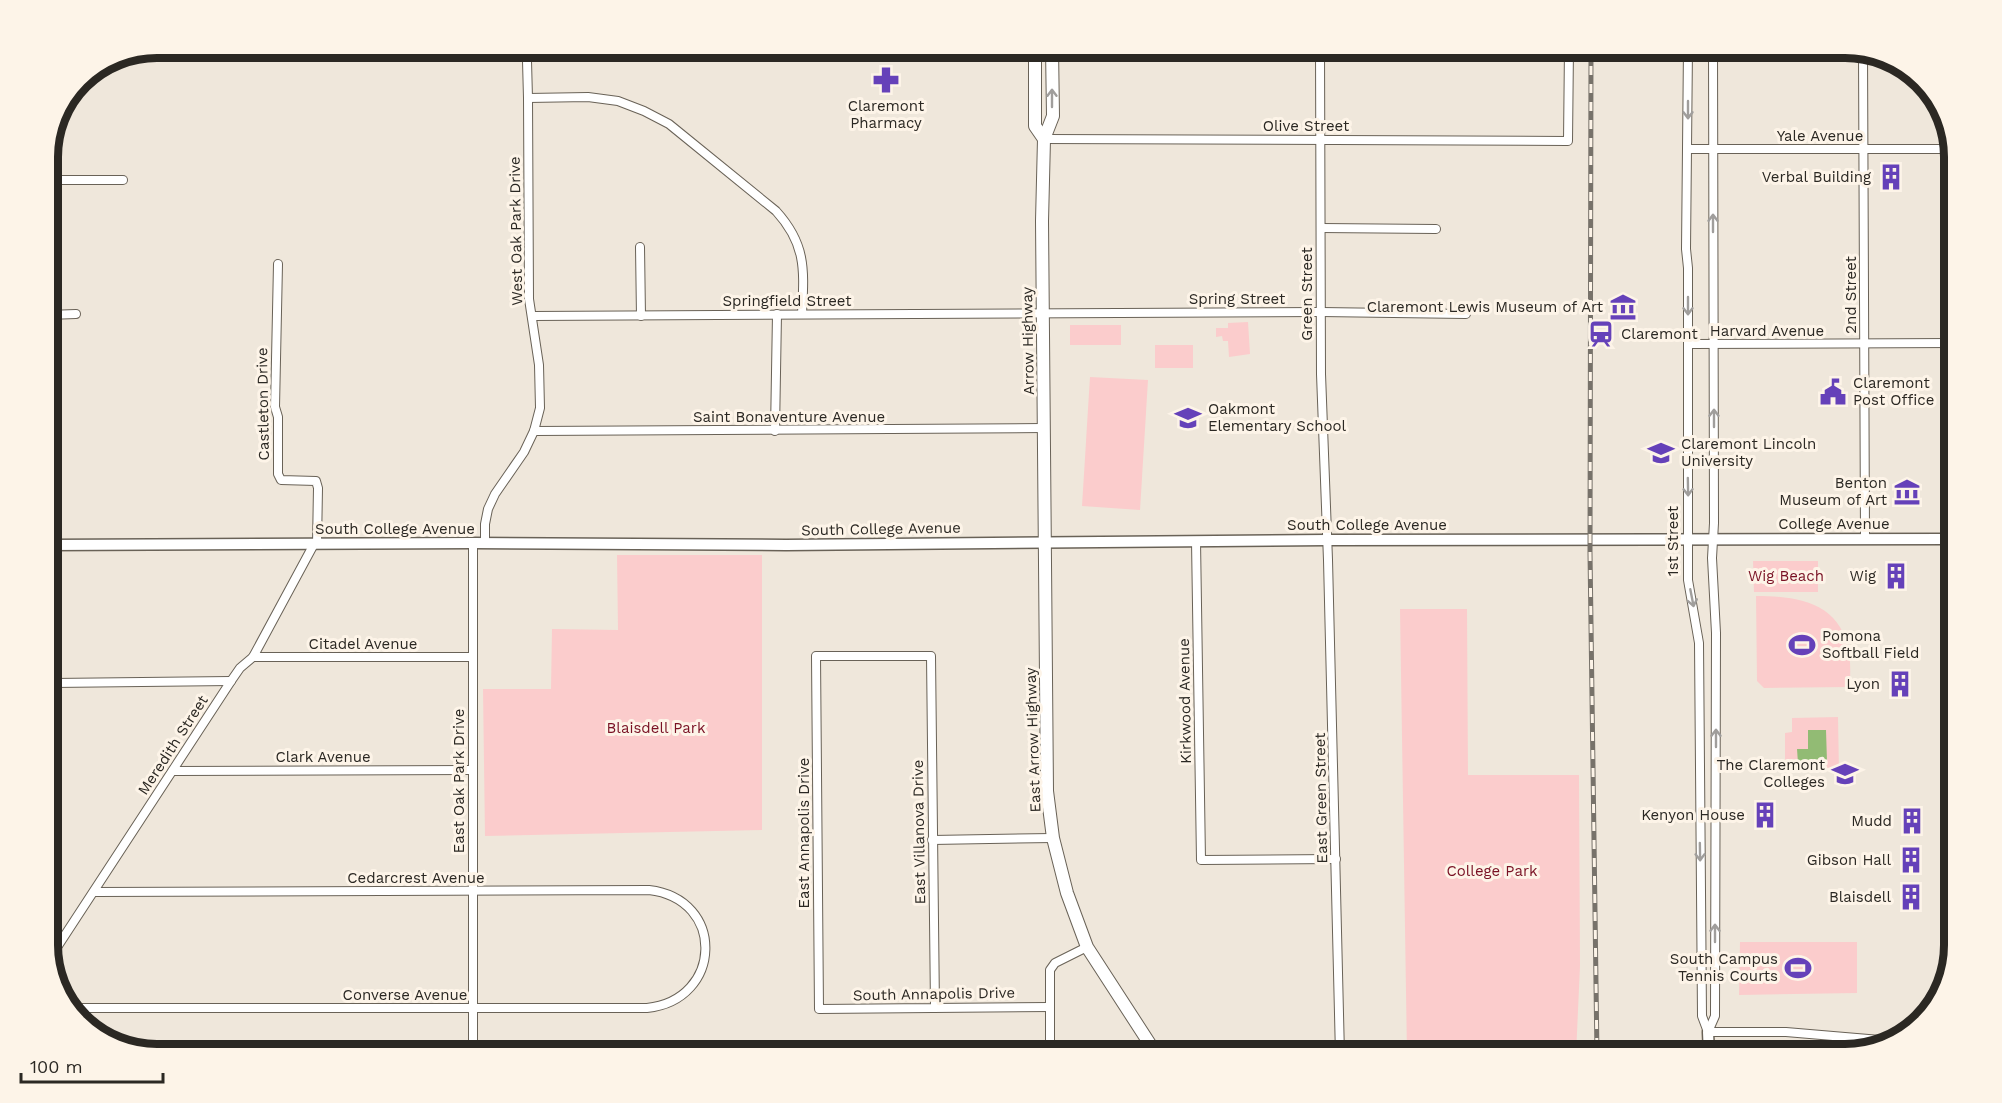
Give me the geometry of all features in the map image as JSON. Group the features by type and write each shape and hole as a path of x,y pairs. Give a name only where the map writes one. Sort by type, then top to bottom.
{"main road":[{"name":"Arrow Highway","path":"1035,58 1035,126 1044,139"},
{"name":"Arrow Highway","path":"1045,542 1044,139 1053,116 1052,58"},
{"name":"East Arrow Highway","path":"1045,542 1046,755 1047,791 1053,838 1067,893 1087,947 1150,1044"}],"street":[{"name":"West Oak Park Drive","path":"484,543 488,509 524,452 534,431 540,408 539,365 529,299 526,58"},
{"name":"Green Street","path":"1320,58 1320,312 1327,540"},
{"name":"Olive Street","path":"1044,139 1568,141 1569,58"},
{"name":"1st Street","path":"1688,58 1686,249 1688,268 1688,579 1699,643 1702,1016 1708,1032 1709,1044"},
{"name":"1st Street","path":"1708,1032 1715,1016 1716,633 1712,558 1713,58"},
{"name":"2nd Street","path":"1863,60 1865,539"},
{"path":"528,98 588,97 618,101 669,124 776,211 788,225 803,257 802,315"},
{"name":"Yale Avenue","path":"1688,149 1943,149"},
{"path":"59,180 123,180"},
{"path":"1321,228 1436,230"},
{"path":"640,246 640,316"},
{"name":"Castleton Drive","path":"278,264 275,407 278,417 278,474 281,480 316,481 318,488 315,544"},
{"name":"Springfield Street","path":"532,316 1043,313"},
{"name":"Spring Street","path":"1043,313 1466,314"},
{"path":"59,315 76,314"},
{"path":"776,431 777,315"},
{"name":"Harvard Avenue","path":"1688,344 1943,343"},
{"name":"Saint Bonaventure Avenue","path":"534,431 1044,428"},
{"name":"College Avenue","path":"1713,540 1943,539"},
{"name":"South College Avenue","path":"59,545 484,543 798,545 1327,540 1713,540"},
{"name":"East Green Street","path":"1327,540 1340,1044"},
{"name":"Kirkwood Avenue","path":"1196,541 1201,860 1336,859"},
{"name":"East Oak Park Drive","path":"472,543 473,1044"},
{"name":"Meredith Street","path":"59,944 231,681 240,668 253,657 315,544"},
{"name":"East Villanova Drive","path":"816,656 931,656 935,1008"},
{"name":"East Annapolis Drive","path":"816,656 819,1009"},
{"name":"Citadel Avenue","path":"253,657 472,657"},
{"path":"59,682 231,681"},
{"name":"Clark Avenue","path":"173,771 473,770"},
{"path":"932,840 1053,838"},
{"name":"Cedarcrest Avenue","path":"94,892 661,892 682,901 691,908 702,927 704,947"},
{"name":"Converse Avenue","path":"81,1008 660,1006 678,999 691,989 702,969 704,947"},
{"path":"1050,1044 1050,970 1054,963 1087,947"},
{"name":"South Annapolis Drive","path":"819,1009 1050,1007"},
{"path":"1708,1032 1786,1032 1875,1040"}],"green space":[{"path":"1248,322 1250,354 1229,357 1228,341 1223,341 1222,336 1216,337 1216,328 1228,328 1228,323"},
{"path":"1070,325 1121,325 1121,345 1070,345"},
{"path":"1155,345 1193,345 1193,368 1155,368"},
{"path":"1090,377 1148,380 1140,510 1082,506"},
{"name":"Blaisdell Park","path":"617,555 762,555 762,830 485,836 483,689 551,689 552,629 618,630"},
{"name":"Wig Beach","path":"1753,561 1818,561 1818,592 1754,592"},
{"name":"Pomona Softball Field","path":"1756,596 1802,601 1828,613 1838,623 1845,637 1850,658 1850,687 1764,688 1757,681"},
{"name":"College Park","path":"1400,609 1467,609 1468,775 1579,775 1580,966 1576,1044 1407,1044"},
{"path":"1838,717 1839,771 1785,771 1785,733 1792,732 1792,718"},
{"name":"South Campus Tennis Courts","path":"1740,942 1857,942 1857,993 1739,995"}],"shaded area":[{"path":"1808,730 1826,730 1827,762 1798,763 1797,749 1808,749"}],"railway":[{"path":"1591,58 1590,553 1597,1044"}],"place":[{"name":"Claremont Pharmacy","path":"886,80"},
{"name":"Verbal Building","path":"1891,177"},
{"name":"Claremont Lewis Museum of Art","path":"1623,307"},
{"name":"Claremont","path":"1601,334"},
{"name":"Claremont Post Office","path":"1833,392"},
{"name":"Oakmont Elementary School","path":"1188,418"},
{"name":"Claremont Lincoln University","path":"1661,453"},
{"name":"Benton Museum of Art","path":"1907,492"},
{"name":"Wig","path":"1896,576"},
{"name":"Pomona Softball Field","path":"1802,645"},
{"name":"Lyon","path":"1900,684"},
{"name":"The Claremont Colleges","path":"1845,774"},
{"name":"Kenyon House","path":"1765,815"},
{"name":"Mudd","path":"1912,821"},
{"name":"Gibson Hall","path":"1911,860"},
{"name":"Blaisdell","path":"1911,897"},
{"name":"South Campus Tennis Courts","path":"1798,968"}]}
